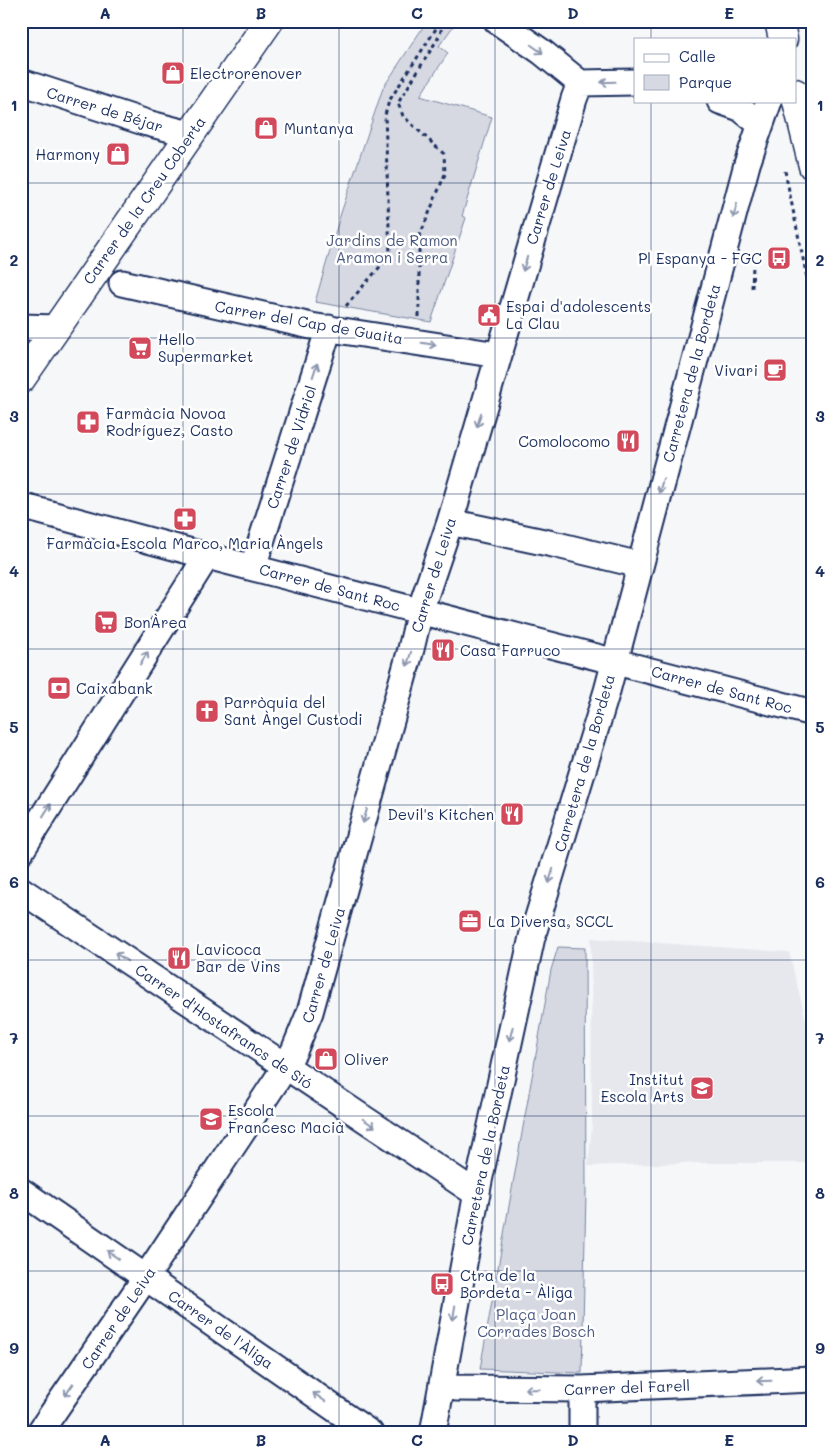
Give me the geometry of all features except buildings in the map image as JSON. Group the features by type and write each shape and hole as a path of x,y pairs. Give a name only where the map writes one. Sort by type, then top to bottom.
{"street":[{"name":"Carrer de la Creu Coberta","path":"21,380 269,21"},
{"path":"497,21 542,52 580,83 634,82"},
{"path":"779,21 783,38"},
{"name":"Carrer de Béjar","path":"21,82 190,134"},
{"name":"Carrer de Leiva","path":"39,1433 146,1277 281,1072 294,1051 310,1012 420,611 450,522 580,83"},
{"path":"796,97 813,166"},
{"path":"723,102 740,108 760,124"},
{"name":"Carretera de la Bordeta","path":"432,1433 487,1139 532,937 600,717 747,164 769,102"},
{"name":"Carrer del Cap de Guaita","path":"122,283 262,316 498,355"},
{"path":"21,327 57,328"},
{"name":"Carrer de Vidriol","path":"253,567 329,328"},
{"name":"Carrer de Sant Roc","path":"21,506 813,713"},
{"path":"450,522 640,565"},
{"path":"21,851 207,556"},
{"name":"Carrer d'Hostafrancs de Sió","path":"21,890 281,1072 477,1194"},
{"name":"Carrer de l'Àliga","path":"21,1191 370,1433"},
{"name":"Carrer del Farell","path":"442,1386 456,1388 582,1389 813,1379"},
{"path":"582,1389 582,1433"}],"path":[{"path":"329,328 390,255 385,115 389,101 442,21"},
{"path":"420,342 419,238 445,174 444,154 404,116 398,103 440,35 442,21"},
{"path":"783,163 813,307"},
{"path":"752,288 753,265"}],"shaded area":[{"name":"Institut Escola Arts","path":"591,938 789,952 813,1049 813,1163 688,1163 588,1166 592,1126"}],"green space":[{"name":"Jardins de Ramon Aramon i Serra","path":"427,21 449,21 454,25 439,46 448,53 420,96 492,117 462,216 466,218 431,322 315,302 341,213 383,88"},
{"name":"Plaça Joan Corrades Bosch","path":"558,947 585,948 586,1192 582,1373 480,1369 551,970"}],"place":[{"name":"Electrorenover","path":"173,73"},
{"name":"Muntanya","path":"266,128"},
{"name":"Harmony","path":"118,154"},
{"name":"Pl Espanya - FGC","path":"779,258"},
{"name":"Espai d'adolescents La Clau","path":"489,315"},
{"name":"Hello Supermarket","path":"140,348"},
{"name":"Vivari","path":"775,370"},
{"name":"Farmàcia Novoa Rodríguez, Casto","path":"88,422"},
{"name":"Comolocomo","path":"628,441"},
{"name":"Farmàcia Escola Marco, Maria Àngels","path":"185,519"},
{"name":"BonÀrea","path":"106,622"},
{"name":"Casa Farruco","path":"443,650"},
{"name":"Caixabank","path":"59,688"},
{"name":"Parròquia del Sant Àngel Custodi","path":"207,711"},
{"name":"Devil's Kitchen","path":"512,814"},
{"name":"La Diversa, SCCL","path":"470,921"},
{"name":"Lavicoca Bar de Vins","path":"179,958"},
{"name":"Oliver","path":"326,1059"},
{"name":"Institut Escola Arts","path":"702,1088"},
{"name":"Escola Francesc Macià","path":"211,1119"},
{"name":"Ctra de la Bordeta - Àliga","path":"442,1284"}]}
